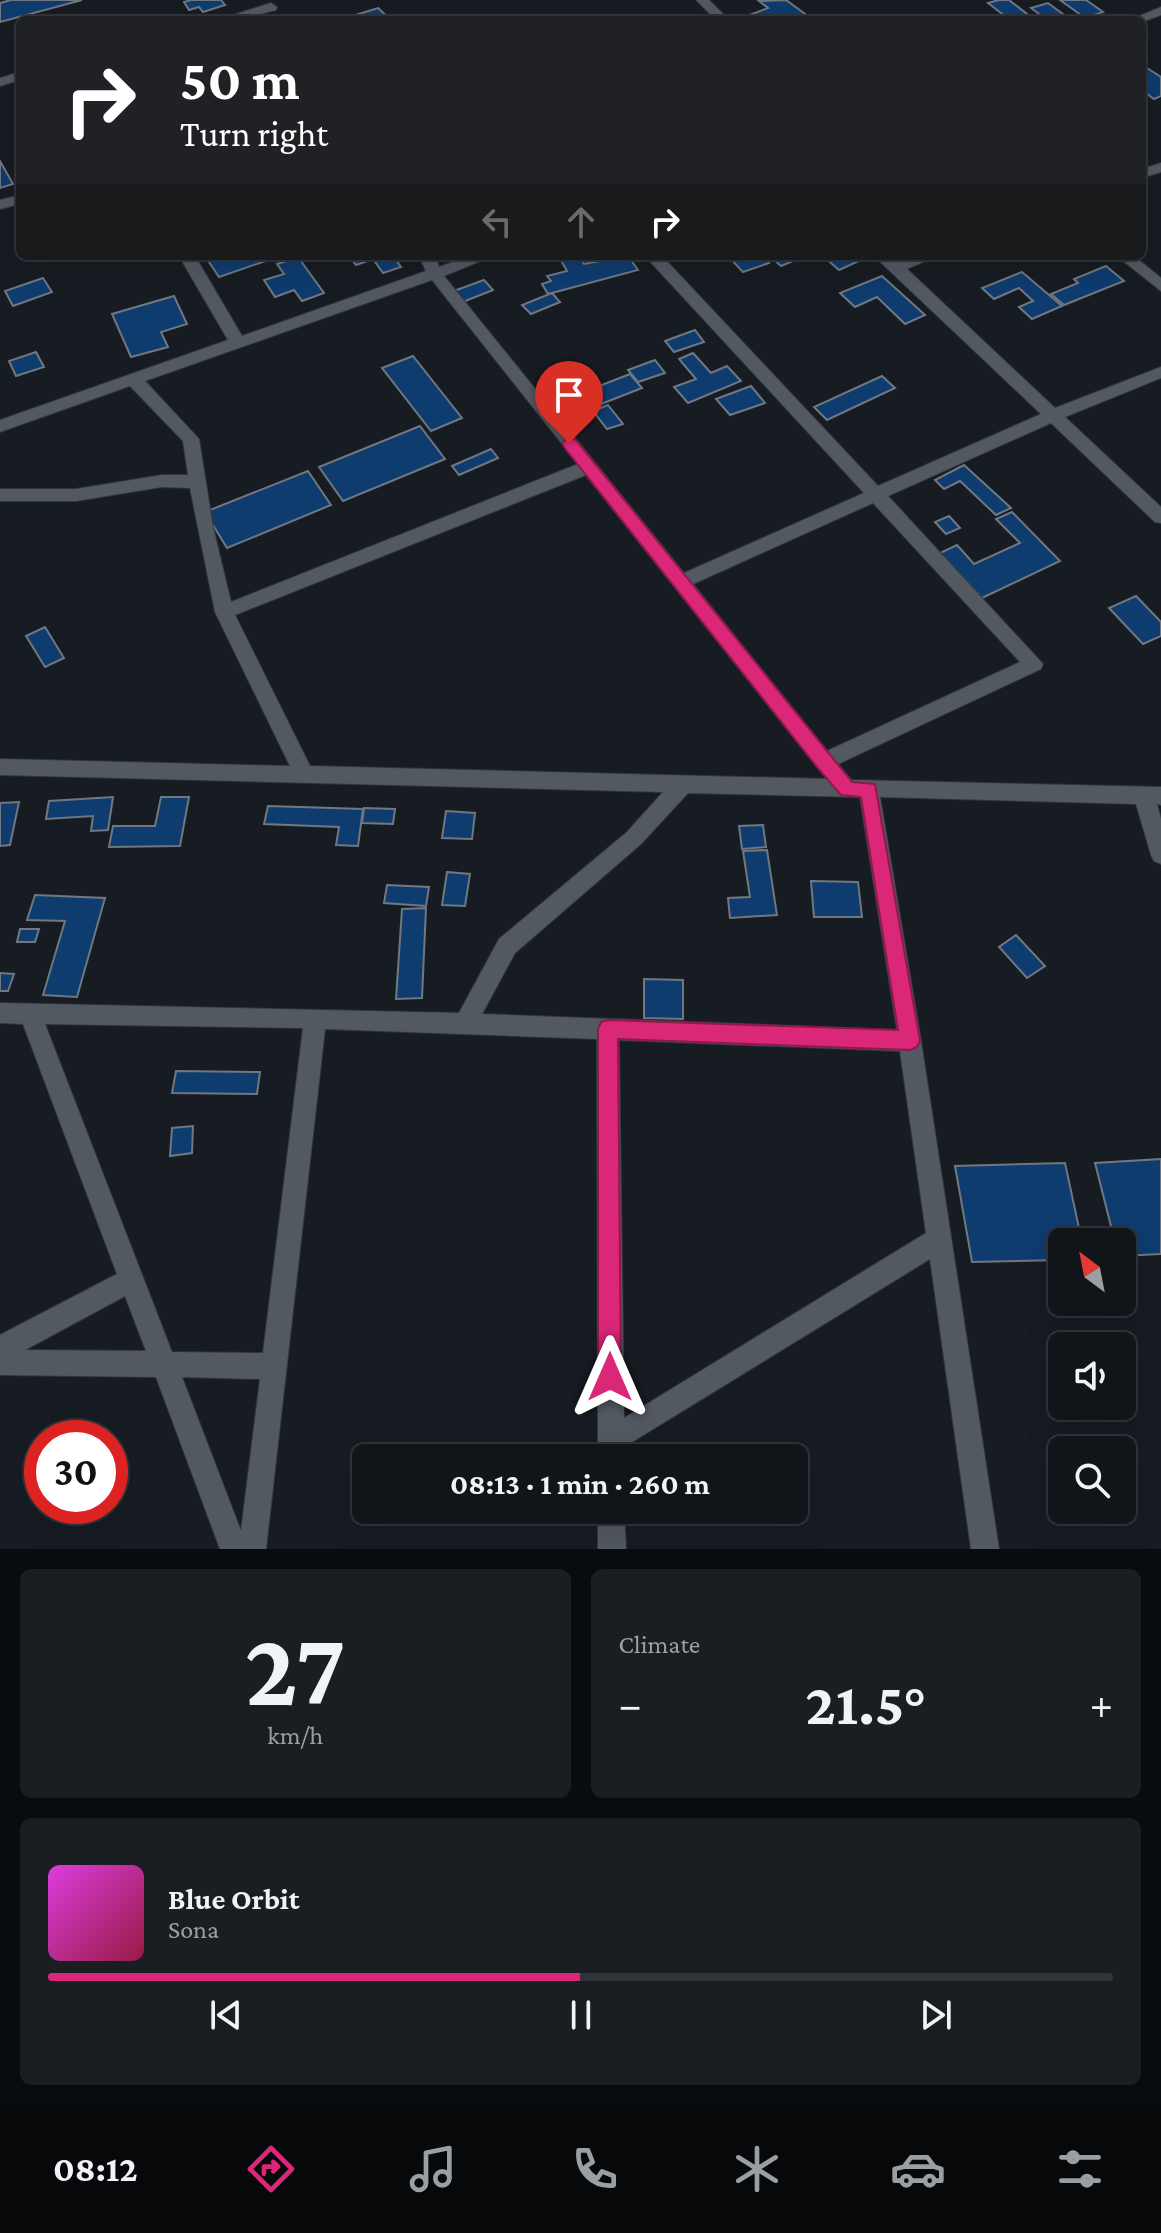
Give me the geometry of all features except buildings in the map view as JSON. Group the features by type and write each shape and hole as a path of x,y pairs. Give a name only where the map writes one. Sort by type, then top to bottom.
{"street":[{"path":"702,0 719,16"},
{"path":"234,16 268,3"},
{"path":"189,260 238,343"},
{"path":"429,260 435,274 823,762 858,790 910,1041 985,1549"},
{"path":"2,420 133,379 474,260"},
{"path":"657,260 1034,664 823,762"},
{"path":"887,260 1161,517"},
{"path":"896,268 917,260"},
{"path":"1130,260 1161,286"},
{"path":"680,582 1053,415 1161,372"},
{"path":"133,379 191,439 204,527 224,612 304,775"},
{"path":"224,612 588,467"},
{"path":"0,495 76,495 162,481 199,482"},
{"path":"0,767 1152,796 1161,855"},
{"path":"465,1024 507,946 634,838 682,785"},
{"path":"0,1013 315,1018 910,1041"},
{"path":"30,1013 234,1549"},
{"path":"252,1549 315,1018"},
{"path":"608,1029 610,1444"},
{"path":"618,1444 940,1239"},
{"path":"0,1349 132,1279"},
{"path":"0,1362 274,1366"},
{"path":"611,1524 612,1549"}],"route":[{"path":"569,443 847,790 869,790 910,1041 608,1029 610,1377"}]}
